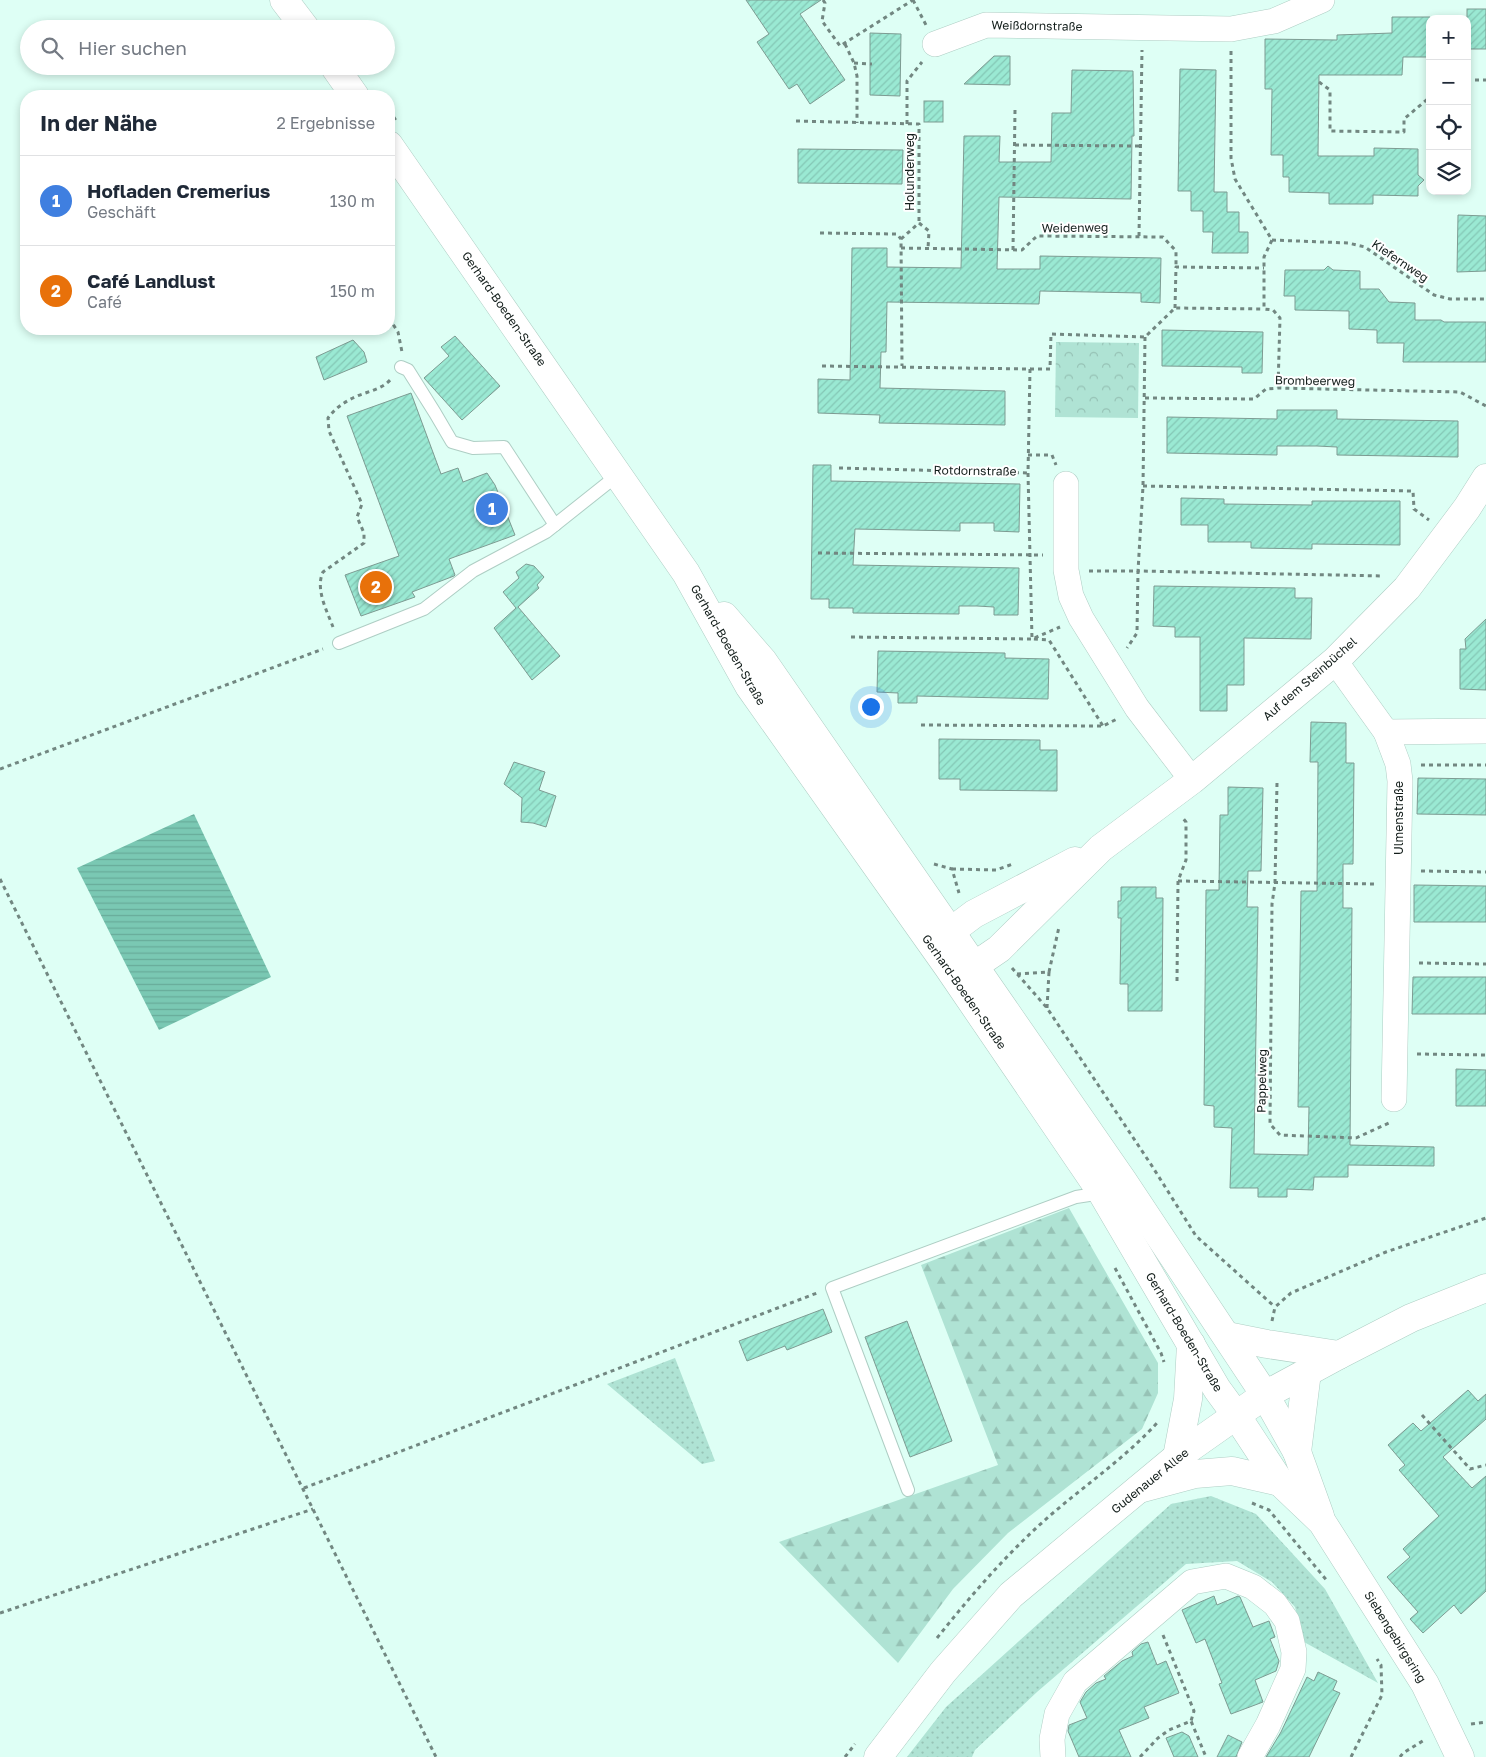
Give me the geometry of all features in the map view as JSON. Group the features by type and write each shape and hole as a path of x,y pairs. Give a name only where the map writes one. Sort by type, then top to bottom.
{"main road":[{"path":"284,0 299,20"},
{"path":"340,75 350,90"},
{"name":"Gerhard-Boeden-Straße","path":"395,154 686,573 749,686 1123,1181 1227,1336 1264,1395"},
{"name":"Auf dem Steinbüchel","path":"953,955 999,949 1101,848 1192,780 1335,661 1406,588 1467,508 1486,478"},
{"name":"Auf dem Steinbüchel","path":"953,955 974,914 1101,848"},
{"name":"Gerhard-Boeden-Straße","path":"953,955 1102,1192 1217,1389 1236,1416"},
{"name":"Gudenauer Allee","path":"878,1757 943,1672 1011,1595 1177,1457 1264,1395 1338,1354 1411,1318 1486,1288"},
{"path":"1227,1336 1338,1354"},
{"path":"1177,1457 1188,1399 1191,1344"},
{"path":"1297,1452 1307,1372"},
{"name":"Siebengebirgsring","path":"1264,1395 1297,1452 1322,1522 1425,1684 1460,1757"},
{"name":"Siebengebirgsring","path":"1236,1416 1280,1482 1322,1522"},
{"path":"1139,1489 1195,1474 1232,1471 1280,1482"}],"street":[{"name":"Weißdornstraße","path":"935,44 986,25 1231,29 1274,21 1322,0"},
{"path":"1066,484 1066,570 1071,596 1081,618 1138,708 1192,780"},
{"name":"Ulmenstraße","path":"1335,661 1386,732 1398,764 1400,781 1394,1099"},
{"path":"1386,732 1486,732"},
{"path":"1053,1757 1052,1739 1057,1714 1075,1682 1192,1582 1226,1576 1253,1587 1275,1604 1287,1621 1294,1652 1293,1669 1268,1725 1250,1757"}],"lane":[{"path":"401,367 408,370 452,442 473,448 504,447 555,525"},
{"path":"339,644 424,609 473,571 546,532 619,474"},
{"path":"908,1490 832,1288 1076,1197 1102,1192"}],"path":[{"path":"824,0 822,21 840,46 913,0"},
{"path":"1139,236 1143,28"},
{"path":"1231,29 1230,158 1235,178 1272,240 1264,258 1264,309"},
{"path":"845,44 854,63 857,76 857,123"},
{"path":"907,124 907,81 935,44"},
{"path":"854,63 872,64"},
{"path":"1471,80 1486,80"},
{"path":"1319,82 1330,90 1330,131 1404,132 1404,119 1426,100"},
{"path":"1013,250 1016,110"},
{"name":"Holunderweg","path":"796,121 919,124 919,223"},
{"path":"1016,145 1140,146"},
{"path":"901,239 919,223 929,231 928,249"},
{"path":"820,233 898,234 901,239 902,366"},
{"name":"Weidenweg","path":"901,248 1022,250 1037,236 1163,237 1176,251 1175,308"},
{"name":"Kiefernweg","path":"1272,240 1348,243 1365,247 1434,295 1450,299 1486,299"},
{"path":"1176,267 1264,268"},
{"path":"822,366 1050,369 1051,334 1145,337 1175,308 1264,309 1273,310 1280,318 1278,388"},
{"path":"0,768 339,644 319,587 320,579 323,572 364,543 364,534 357,517 362,504 329,431 328,418 336,408 350,399 386,385 401,367 402,351 398,332 395,327"},
{"path":"1112,667 1138,633 1138,571 1143,486 1145,337"},
{"path":"1028,472 1030,368"},
{"name":"Brombeerweg","path":"1145,398 1254,399 1266,389 1278,388 1460,392 1486,406"},
{"name":"Rotdornstraße","path":"839,468 1028,472 1032,639"},
{"path":"1143,486 1413,491 1414,509 1448,533"},
{"path":"818,553 1029,556"},
{"path":"1116,571 1390,576 1406,588"},
{"path":"1032,639 1081,618"},
{"path":"851,637 1049,640 1104,726"},
{"path":"921,725 1104,726 1138,708"},
{"name":"Ulmenstraße","path":"1398,764 1486,765"},
{"name":"Pappelweg","path":"1277,783 1275,883 1272,904 1270,1124 1280,1135 1356,1138 1394,1120 1394,1099"},
{"path":"1167,799 1186,822 1186,860 1178,881 1176,981"},
{"name":"Ulmenstraße","path":"1398,878 1486,872"},
{"path":"0,878 436,1757"},
{"path":"1178,881 1275,883 1398,878"},
{"path":"1396,963 1486,964"},
{"path":"1047,1008 1050,972"},
{"path":"1396,1054 1486,1055"},
{"path":"1275,1307 1291,1293 1386,1252 1486,1218"},
{"path":"1114,1266 1161,1353 1166,1367"},
{"path":"304,1488 832,1288"},
{"path":"1422,1416 1470,1469 1486,1465"},
{"path":"1247,1500 1269,1510 1330,1584"},
{"path":"0,1613 313,1509"},
{"path":"1155,1614 1194,1711 1191,1721 1206,1757"},
{"path":"1351,1757 1382,1695 1381,1665 1376,1657"},
{"path":"1140,1757 1158,1738 1169,1730 1191,1721"},
{"path":"1465,1724 1486,1722"},
{"path":"1400,1757 1429,1737"}],"green space":[{"path":"1056,342 1139,343 1138,418 1055,417"},
{"path":"1069,1208 1158,1363 1158,1393 1142,1429 1008,1533 953,1589 898,1663 779,1542 998,1465 921,1265"},
{"path":"675,1358 715,1461 702,1464 607,1384"},
{"path":"1211,1496 1256,1514 1325,1589 1378,1683 1304,1642 1295,1607 1272,1582 1237,1561 1186,1564 1037,1692 975,1750 972,1757 907,1757 946,1707 1171,1504"}],"shaded area":[{"path":"194,814 271,977 159,1030 77,868"}],"building":[{"path":"746,0 821,0 800,14 845,80 810,104 797,84 789,89 757,42 769,34"},
{"path":"1467,9 1486,9 1486,49 1471,49 1471,15 1467,15"},
{"path":"1392,17 1426,17 1426,57 1403,57 1402,75 1319,75 1318,156 1374,156 1374,148 1418,149 1418,175 1424,180 1418,186 1418,196 1373,195 1373,204 1329,204 1329,193 1289,192 1289,177 1283,177 1283,155 1271,155 1272,89 1265,89 1265,39 1337,40 1337,35 1392,33"},
{"path":"870,33 901,34 900,96 870,95"},
{"path":"994,56 1010,56 1010,85 964,84"},
{"path":"1180,69 1216,70 1214,192 1227,192 1227,212 1239,212 1239,232 1248,232 1248,253 1212,253 1213,232 1203,232 1203,211 1191,211 1191,191 1178,191"},
{"path":"1072,70 1133,71 1134,136 1132,136 1131,199 999,197 997,269 1040,269 1040,256 1161,258 1160,303 1141,302 1141,293 1040,291 1039,304 887,302 886,352 881,352 880,388 1005,391 1005,425 879,423 880,415 818,413 818,379 850,380 852,248 887,248 887,267 961,268 964,136 1000,136 999,162 1051,162 1052,113 1071,113"},
{"path":"924,101 943,101 943,122 924,122"},
{"path":"798,149 903,150 902,184 798,183"},
{"path":"1458,215 1486,216 1486,271 1457,272"},
{"path":"1328,266 1333,270 1360,271 1360,289 1379,289 1389,302 1415,303 1415,320 1486,322 1486,362 1403,362 1404,343 1377,343 1377,330 1349,329 1349,311 1295,310 1295,296 1284,296 1285,270 1324,270"},
{"path":"1162,330 1263,332 1262,373 1242,373 1242,367 1162,366"},
{"path":"455,336 500,386 462,420 424,378 449,356 441,347"},
{"path":"353,340 364,352 367,362 324,380 316,357"},
{"path":"411,393 441,474 458,468 463,482 487,473 495,485 515,535 449,559 454,576 412,592 415,597 361,616 345,575 399,556 347,416"},
{"path":"1277,410 1337,410 1337,419 1458,421 1458,457 1337,455 1337,447 1317,446 1277,446 1277,455 1167,453 1167,417 1277,419"},
{"path":"813,465 831,465 831,481 1020,484 1019,532 994,531 994,523 960,523 960,531 855,529 853,565 1019,568 1018,615 994,615 994,607 977,606 959,606 959,614 853,613 853,608 829,608 829,599 811,599"},
{"path":"1181,498 1224,499 1224,504 1312,505 1312,501 1400,501 1400,545 1312,544 1312,549 1251,548 1251,542 1208,542 1208,525 1181,525"},
{"path":"526,564 534,566 544,577 537,585 539,588 518,607 560,656 532,680 494,628 516,608 503,592 519,578 516,572"},
{"path":"1154,586 1295,588 1295,598 1312,598 1311,639 1244,638 1244,685 1227,685 1227,711 1200,711 1200,637 1175,637 1175,627 1153,626"},
{"path":"1486,619 1486,690 1460,689 1460,649 1466,649 1465,639"},
{"path":"878,651 1005,653 1005,658 1049,659 1048,699 917,696 917,703 898,703 898,693 877,692"},
{"path":"1311,722 1346,723 1346,763 1354,763 1353,864 1343,864 1343,908 1352,908 1350,1145 1434,1147 1434,1166 1348,1165 1348,1177 1314,1177 1313,1190 1287,1189 1287,1197 1258,1197 1258,1188 1230,1188 1232,1128 1214,1127 1214,1106 1204,1105 1206,890 1219,890 1220,815 1228,815 1228,787 1263,788 1261,871 1248,871 1247,907 1258,907 1254,1154 1308,1155 1309,1107 1298,1107 1301,891 1317,891 1318,762 1310,762"},
{"path":"939,739 1040,740 1040,750 1057,750 1057,791 960,790 960,779 939,779"},
{"path":"514,762 545,772 539,790 556,796 546,827 521,822 522,798 504,784"},
{"path":"1418,778 1486,779 1486,815 1417,814"},
{"path":"1414,885 1486,886 1486,922 1414,922"},
{"path":"1121,887 1156,887 1156,898 1163,898 1162,1011 1128,1011 1128,984 1120,984 1121,918 1118,918 1118,901 1121,901"},
{"path":"1413,977 1486,977 1486,1014 1412,1014"},
{"path":"1456,1069 1486,1070 1486,1106 1456,1106"},
{"path":"823,1309 832,1332 787,1350 785,1346 747,1361 739,1341"},
{"path":"907,1321 952,1441 910,1457 865,1337"},
{"path":"1468,1390 1478,1401 1486,1394 1486,1419 1443,1457 1472,1488 1486,1476 1486,1591 1461,1614 1454,1605 1423,1633 1410,1619 1418,1612 1387,1577 1410,1557 1403,1549 1439,1516 1399,1470 1405,1465 1388,1445 1413,1423 1421,1431"},
{"path":"1214,1596 1217,1605 1238,1596 1240,1597 1253,1627 1269,1621 1275,1637 1270,1639 1279,1661 1276,1671 1255,1680 1263,1702 1231,1714 1219,1684 1222,1683 1205,1639 1196,1643 1182,1610"},
{"path":"1148,1642 1157,1665 1166,1661 1179,1693 1144,1707 1149,1718 1119,1730 1131,1757 1079,1757 1068,1731 1069,1725 1087,1718 1080,1702 1086,1692 1096,1683 1106,1679 1104,1676 1122,1661 1133,1656 1132,1652 1141,1644"},
{"path":"1318,1672 1337,1681 1333,1690 1340,1693 1309,1757 1266,1757 1281,1732 1307,1677 1314,1681"},
{"path":"1182,1732 1189,1736 1198,1757 1174,1757 1166,1738"},
{"path":"1228,1735 1242,1742 1236,1757 1217,1757"}],"place":[{"name":"Hofladen Cremerius","path":"492,509"},
{"name":"Café Landlust","path":"376,587"}]}
